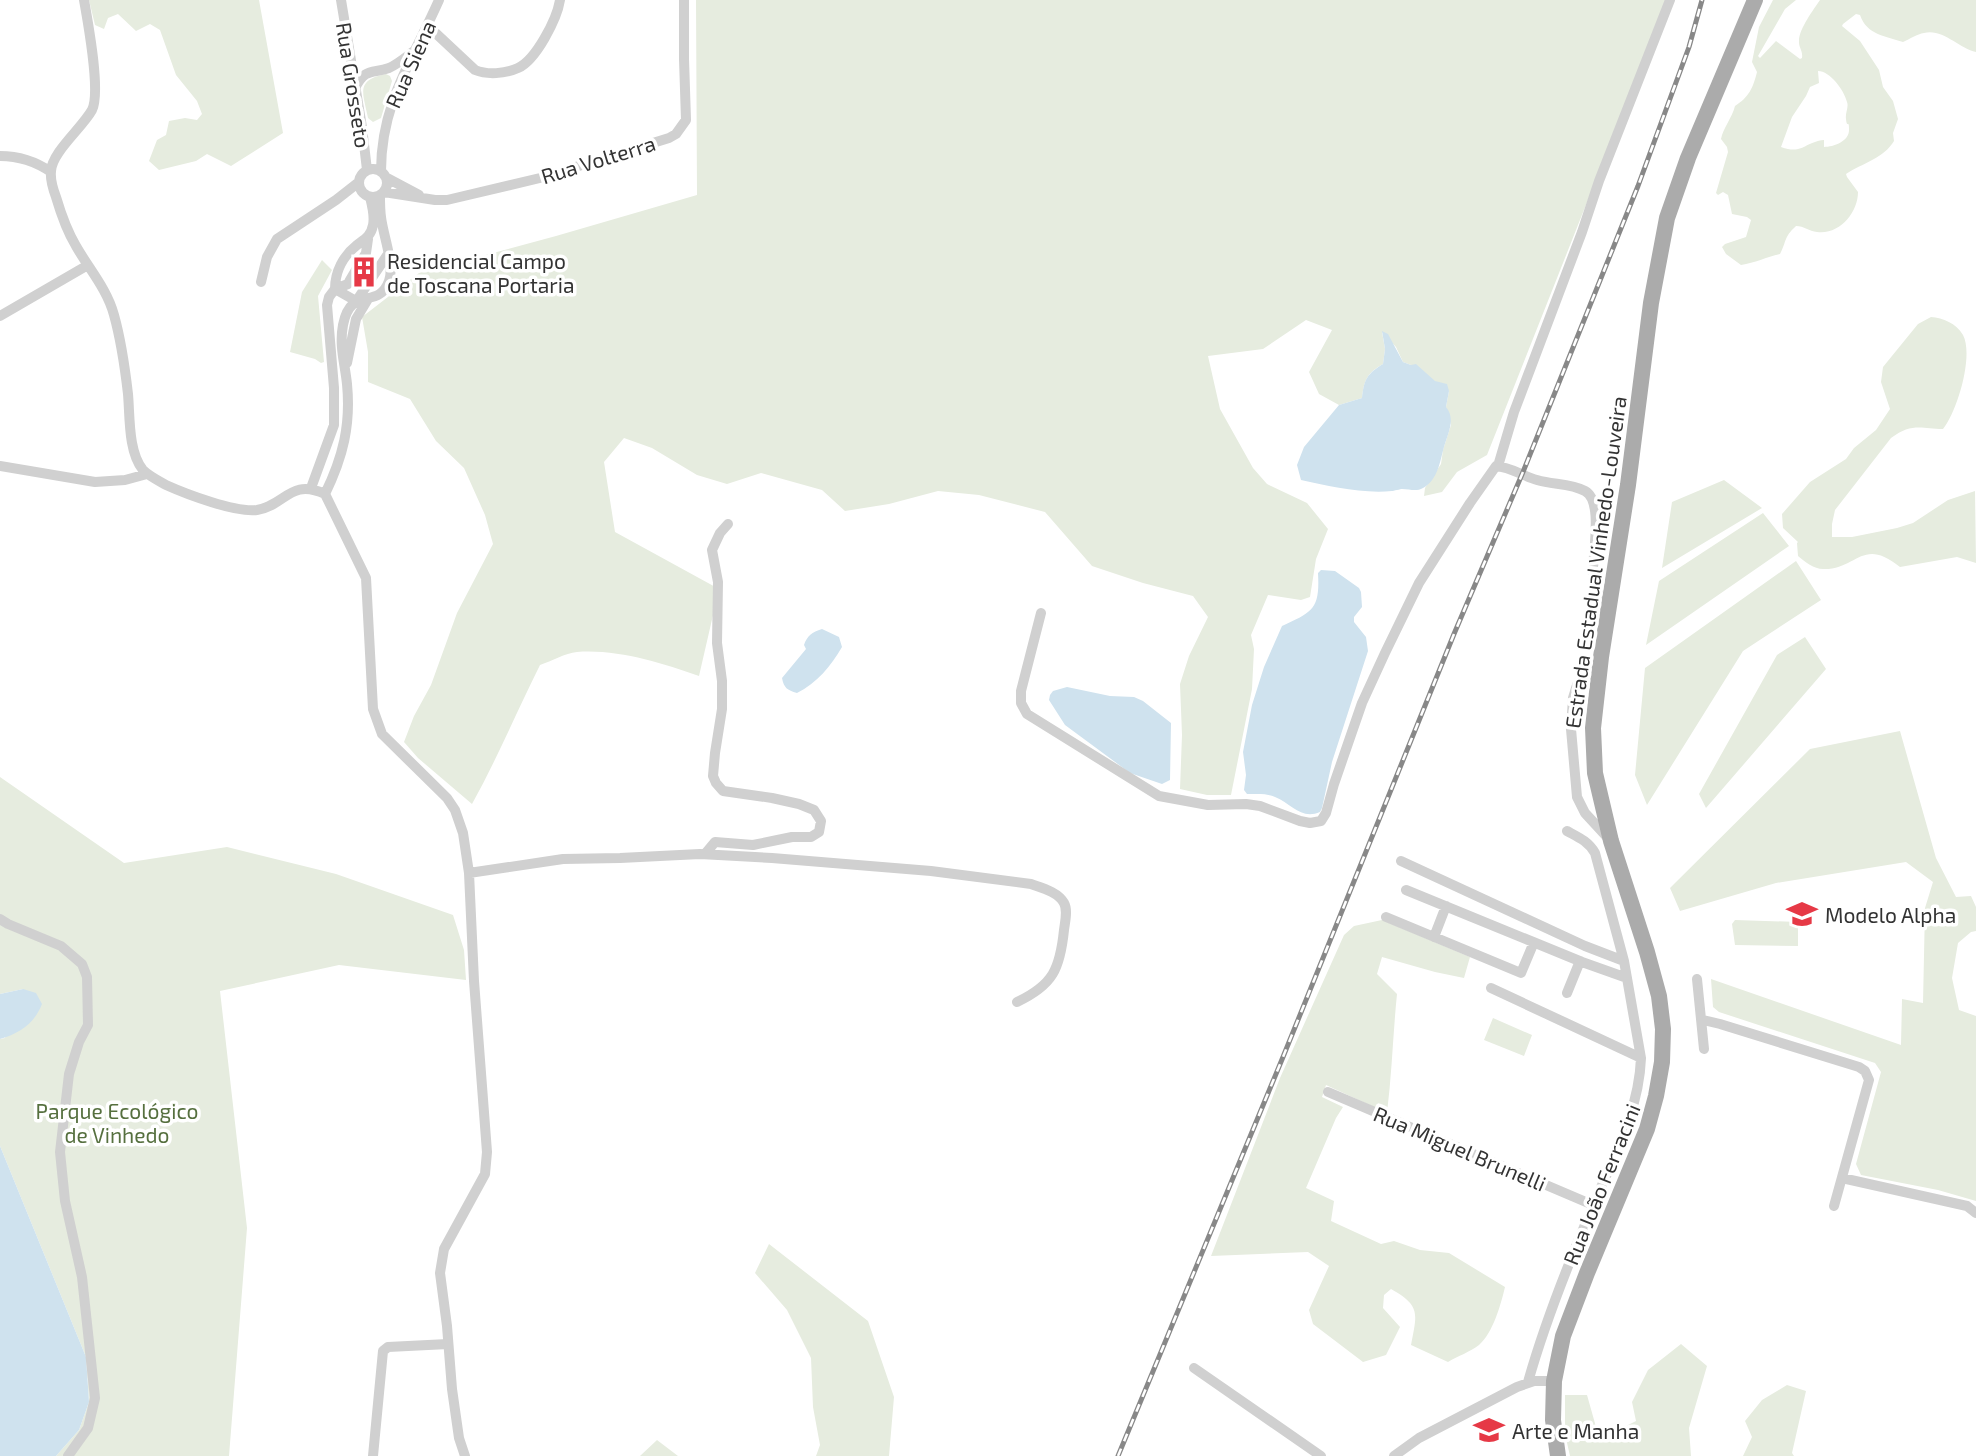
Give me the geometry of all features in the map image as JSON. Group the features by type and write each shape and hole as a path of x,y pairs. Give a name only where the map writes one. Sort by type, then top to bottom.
{"main road":[{"name":"Estrada Estadual Vinhedo-Louveira","path":"1558,1456 1553,1420 1555,1381 1563,1336 1647,1129 1660,1078 1663,1046 1661,1013 1647,951 1611,841 1597,788 1592,743 1607,611 1628,485 1651,303 1667,218 1688,158 1755,0"}],"street":[{"path":"84,0 93,66 94,102 92,109 55,159 51,172 52,185 74,244 104,290 114,315 128,393 130,436 142,469 165,484 229,507 248,510 259,510 295,490 311,488 325,494 366,578 375,720 386,739 447,798 455,810 463,834 469,873 472,956 487,1152 485,1174 444,1249 440,1273 455,1413 465,1456"},
{"name":"Rua Grosseto","path":"341,0 367,170"},
{"name":"Rua Siena","path":"384,174 386,118 398,86 439,0"},
{"path":"428,26 475,70 483,73 509,70 525,63 546,36 556,18 560,0"},
{"name":"Rua Volterra","path":"374,194 447,200 540,178 676,134 686,120 684,0"},
{"path":"1041,613 1021,691 1021,703 1027,714 1159,796 1209,805 1260,806 1300,821 1318,823 1326,813 1362,703 1419,583 1489,474 1498,466 1514,412 1599,181 1670,0"},
{"path":"351,55 360,67 370,71 387,69 414,51"},
{"path":"387,69 393,72 398,86"},
{"path":"355,89 370,71"},
{"path":"362,127 384,129"},
{"path":"0,156 30,160 51,172"},
{"path":"261,282 267,257 277,239 336,200 359,182 367,170 376,169 426,199"},
{"path":"336,200 374,194 387,188 384,174"},
{"path":"335,289 360,300 374,298 383,292 390,279 391,269 374,194 359,182"},
{"path":"311,488 334,425 334,388 327,317 329,297 335,289 348,284 366,253 374,224 374,194"},
{"path":"335,289 335,276 345,259 355,247 368,239"},
{"path":"325,494 334,475 347,429 349,411 341,334 346,315 360,300 388,254"},
{"path":"0,316 88,265"},
{"path":"334,388 347,388"},
{"path":"334,425 347,429"},
{"path":"0,466 95,482 125,480 147,474"},
{"path":"1498,466 1538,481 1574,487 1591,496 1595,514 1593,575 1595,586 1607,611"},
{"path":"705,855 715,842 753,845 792,837 811,837 819,832 821,821 814,810 799,804 723,790 713,776 722,709 722,681 717,643 718,582 712,550 728,524"},
{"path":"1601,657 1585,670 1577,685 1573,698 1571,729 1580,807 1611,841"},
{"name":"Rua João Ferracini","path":"1528,1382 1541,1334 1631,1115 1639,1085 1642,1058 1624,961 1595,853 1585,841 1567,831"},
{"path":"469,873 563,859 705,855 931,870 1031,884 1047,889 1064,903 1066,909 1063,940 1057,966 1049,981 1017,1002"},
{"path":"1401,861 1624,961"},
{"path":"1406,890 1627,978"},
{"path":"1434,937 1446,906"},
{"path":"1615,930 1635,914"},
{"path":"1386,917 1521,973 1534,942"},
{"path":"0,919 61,946 82,964 87,976 88,1025 79,1042 69,1074 60,1152 65,1201 82,1277 95,1398 88,1428 68,1456"},
{"path":"460,950 472,956"},
{"path":"1567,993 1580,961"},
{"path":"1697,979 1704,1049"},
{"path":"1491,988 1642,1058"},
{"path":"1703,1020 1796,1047 1865,1071 1869,1080 1834,1206"},
{"name":"Rua Miguel Brunelli","path":"1328,1092 1593,1205"},
{"path":"1842,1178 1968,1206 1976,1213"},
{"path":"1541,1334 1563,1336"},
{"path":"373,1456 383,1351 388,1347 448,1344"},
{"path":"1194,1368 1321,1456"},
{"path":"1394,1456 1419,1438 1528,1382 1555,1381"}],"green space":[{"path":"89,0 259,0 283,133 231,166 207,154 196,161 159,170 149,161 157,140 166,135 169,121 185,118 197,120 202,114 197,101 176,75 160,30 150,24 136,31 118,14 108,18 104,29 95,25"},
{"path":"696,0 1667,0 1487,455 1457,472 1442,492 1424,496 1425,488 1441,464 1451,425 1446,407 1449,391 1403,362 1396,347 1382,332 1385,349 1383,364 1367,378 1362,398 1339,405 1319,394 1309,372 1332,330 1306,320 1263,349 1208,356 1220,409 1253,468 1267,484 1307,503 1328,529 1316,559 1310,597 1301,600 1268,595 1251,635 1254,649 1252,689 1231,795 1207,795 1180,789 1180,684 1189,656 1208,617 1193,596 1092,566 1045,512 979,495 938,491 889,504 845,511 822,490 761,473 727,484 697,475 652,448 624,438 604,462 615,532 719,589 699,676 655,662 608,653 572,653 540,665 472,804 418,758 404,742 431,685 457,613 493,544 485,515 464,468 436,441 410,399 368,382 368,352 362,317 419,273 697,195"},
{"path":"1773,0 1796,0 1785,9 1758,56 1760,58 1776,41 1800,59 1802,56 1799,37 1820,0 1976,0 1976,52 1937,33 1921,34 1903,42 1883,36 1867,27 1860,15 1856,14 1843,24 1842,26 1860,41 1879,70 1883,87 1893,101 1898,119 1893,133 1894,141 1879,156 1846,174 1858,192 1855,207 1840,226 1833,230 1817,232 1796,226 1787,237 1780,254 1741,265 1726,254 1722,247 1746,237 1751,220 1732,214 1728,195 1723,192 1718,195 1716,193 1728,152 1721,139 1722,135 1735,106 1750,92 1757,72 1752,62 1759,27","holes":["1818,71 1836,82 1845,97 1848,106 1847,137 1828,147 1824,147 1824,140 1794,150 1781,147 1792,117 1810,87 1819,83"]},
{"path":"386,74 392,81 381,118 373,122 368,118 363,89 369,80"},
{"path":"322,260 332,270 318,296 324,362 321,363 290,352 302,292"},
{"path":"1931,317 1953,324 1963,335 1966,344 1965,369 1954,410 1943,429 1910,428 1891,438 1835,510 1832,537 1852,537 1913,523 1948,500 1975,491 1976,563 1957,557 1900,567 1887,558 1868,554 1835,568 1813,566 1798,556 1798,542 1783,528 1782,514 1810,482 1846,459 1854,448 1876,430 1890,409 1881,382 1883,367 1918,324"},
{"path":"1724,480 1762,508 1662,568 1672,502"},
{"path":"1763,513 1789,546 1646,645 1659,581"},
{"path":"1796,561 1821,600 1743,651 1647,805 1635,775 1645,668"},
{"path":"1805,637 1826,669 1706,808 1699,794 1777,655"},
{"path":"1900,731 1936,858 1956,897 1971,896 1976,907 1976,931 1958,943 1952,978 1959,1010 1976,1016 1976,1201 1938,1190 1861,1175 1856,1164 1881,1072 1875,1063 1719,1012 1713,1007 1711,979 1901,1045 1902,999 1923,1003 1925,908 1933,882 1906,862 1776,883 1680,911 1670,888 1810,749"},
{"name":"Parque Ecológico de Vinhedo","path":"0,777 124,863 227,847 336,874 453,915 464,950 466,980 339,965 220,991 247,1228 229,1456 56,1456 79,1430 89,1402 86,1357 0,1146 0,1039 5,1038 23,989 0,994"},
{"path":"1382,920 1470,957 1464,978 1382,957 1377,974 1397,994 1387,1113 1326,1085 1322,1097 1343,1107 1306,1188 1334,1201 1331,1221 1381,1244 1394,1241 1420,1250 1449,1253 1505,1287 1496,1318 1484,1340 1448,1362 1411,1345 1415,1325 1414,1311 1408,1300 1391,1289 1384,1295 1383,1308 1400,1327 1386,1355 1363,1362 1313,1324 1309,1310 1329,1266 1308,1252 1211,1256 1280,1078 1344,935 1354,926"},
{"path":"1735,920 1798,922 1798,946 1735,945 1732,924"},
{"path":"1493,1018 1532,1035 1524,1056 1484,1040"},
{"path":"769,1244 868,1321 894,1397 889,1456 816,1456 820,1445 813,1407 811,1358 787,1310 755,1273"},
{"path":"1681,1344 1707,1366 1689,1428 1691,1456 1570,1456 1565,1434 1565,1395 1587,1395 1598,1434 1616,1431 1636,1421 1632,1402 1648,1370"},
{"path":"1787,1385 1806,1391 1792,1453 1794,1456 1743,1456 1752,1437 1745,1421 1762,1400"},
{"path":"657,1440 678,1456 640,1456"}],"water":[{"path":"1382,331 1388,334 1403,362 1416,364 1435,381 1447,384 1449,391 1446,407 1450,426 1435,475 1428,485 1420,489 1381,492 1346,489 1301,480 1297,465 1304,447 1339,405 1362,398 1367,378 1383,364 1385,349"},
{"path":"1321,570 1335,571 1359,588 1362,607 1354,617 1354,622 1366,637 1368,651 1332,762 1322,808 1320,812 1307,814 1272,796 1247,794 1244,790 1246,775 1243,752 1252,705 1264,667 1282,626 1308,613 1316,602 1318,573"},
{"path":"822,629 839,637 842,647 828,667 811,684 797,693 788,690 782,678 806,649 804,645 808,637"},
{"path":"1067,687 1110,696 1134,697 1171,723 1170,780 1162,784 1130,773 1065,725 1049,700 1053,691"},
{"path":"23,989 36,993 42,1004 25,1027 0,1039 0,994"},
{"path":"0,1146 86,1357 89,1402 79,1430 56,1456 0,1456"}],"railway":[{"path":"1118,1456 1638,186 1689,47 1702,0"}],"place":[{"name":"Residencial Campo de Toscana Portaria","path":"364,272"},
{"name":"Modelo Alpha","path":"1802,914"},
{"name":"Arte e Manha","path":"1489,1430"}]}
